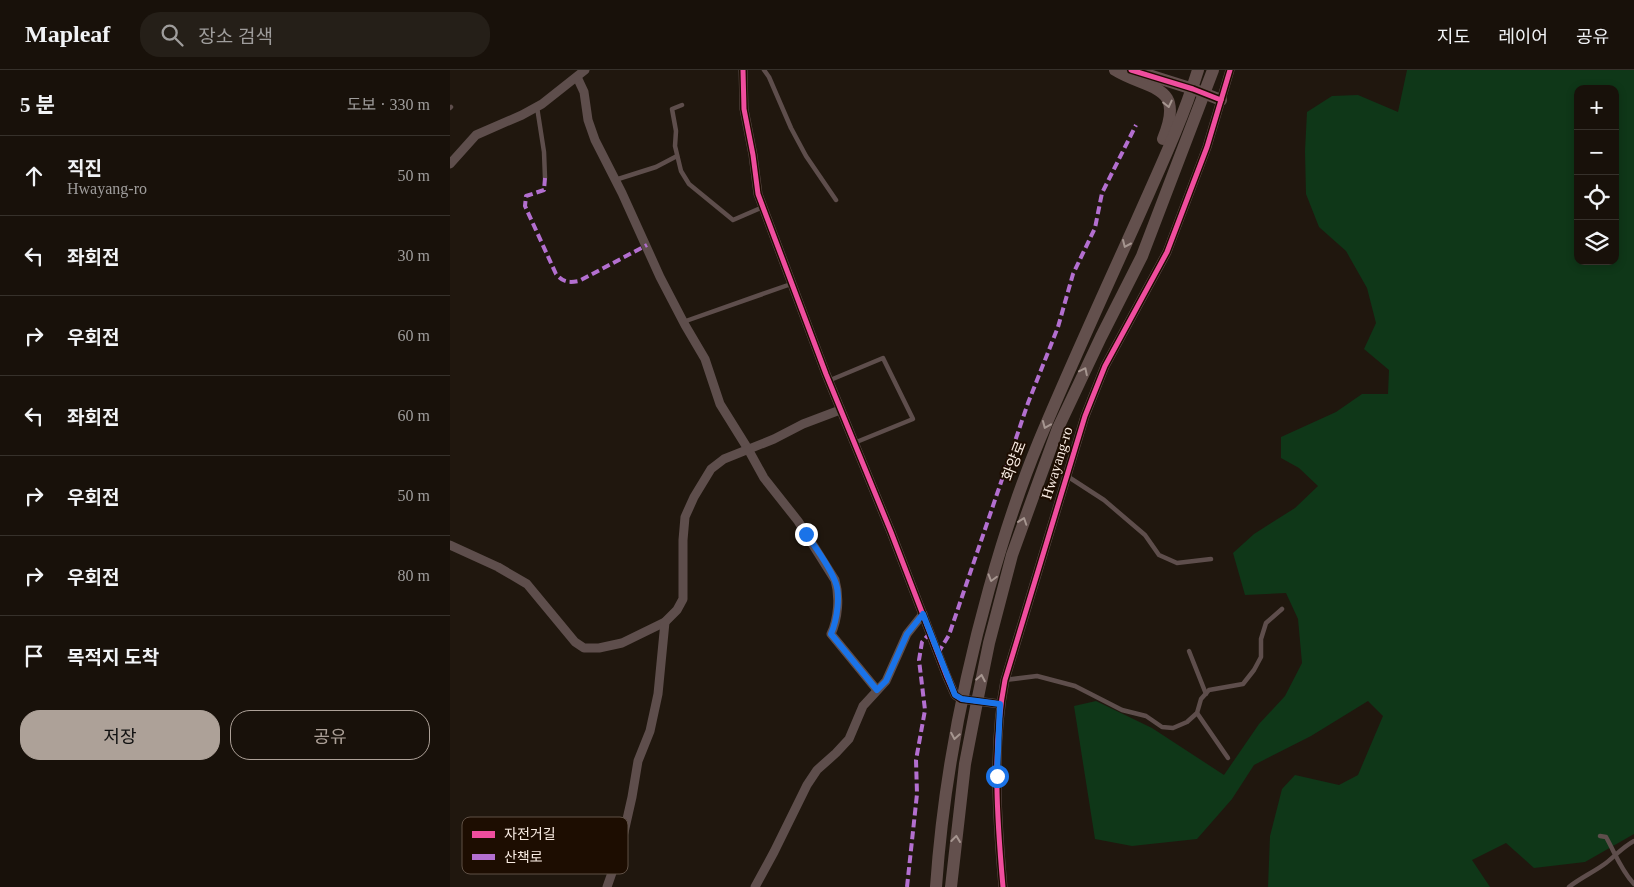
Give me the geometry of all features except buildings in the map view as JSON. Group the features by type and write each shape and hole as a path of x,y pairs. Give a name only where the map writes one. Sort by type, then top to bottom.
{"main road":[{"path":"1115,70 1158,88 1165,95 1170,105 1169,124 1136,209 1135,224"},
{"path":"1131,70 1193,89 1221,100"},
{"name":"화양로","path":"936,887 938,844 945,792 962,699 975,637 1010,516 1042,435 1169,148 1193,89 1198,70"},
{"name":"Hwayang-ro","path":"951,887 965,764 1001,592 1012,555 1030,501 1071,398 1142,256 1213,70"}],"street":[{"path":"452,158 476,134 522,115 536,107 586,70"},
{"path":"743,70 744,109 754,155 758,194 828,381 955,695 962,699 1000,704"},
{"name":"Hwayang-ro","path":"1003,887 999,845 997,776 1000,704 1005,680 1085,416 1105,366 1167,252 1207,147 1230,70"},
{"path":"577,76 584,92 588,120 595,140 683,322 705,359 720,404 764,478 798,521 835,580 838,590 835,626 831,634 877,690"},
{"path":"450,545 498,567 527,584 574,642 584,648 599,648 622,643 665,622 677,610 683,599 685,517 694,497 711,470 724,459 803,424 840,410"},
{"path":"755,887 807,785 817,770 849,740 863,706 886,681 907,634 923,614"},
{"path":"627,817 638,761 650,731 658,694 665,622"},
{"path":"608,887 612,874"}],"lane":[{"path":"764,70 806,156 836,200"},
{"path":"682,105 672,109 677,156 681,172 689,184 733,220 763,208"},
{"path":"536,107 544,152 545,178"},
{"path":"615,180 656,167 677,156"},
{"path":"683,322 791,284"},
{"path":"828,381 883,358 912,419 854,443"},
{"path":"1067,476 1104,500 1145,535 1160,555 1178,563 1211,558"},
{"path":"1005,680 1037,676 1075,686 1122,710 1146,716 1162,727 1173,728 1187,722 1197,713 1201,699 1209,690 1243,684 1261,657 1261,640 1266,623 1282,609"},
{"path":"1189,650 1206,694"},
{"path":"1197,713 1228,758"},
{"path":"1600,836 1606,837 1616,854 1620,866 1634,884"},
{"path":"1568,887 1578,879 1605,864 1634,841"}],"green space":[{"path":"1407,70 1634,70 1634,834 1585,862 1534,868 1506,843 1472,860 1490,887 1268,887 1270,836 1282,789 1295,775 1339,785 1358,775 1383,716 1368,701 1311,736 1254,765 1232,799 1197,839 1132,846 1095,839 1074,706 1096,701 1152,728 1224,775 1259,724 1285,696 1302,663 1298,619 1286,593 1245,595 1233,553 1254,534 1295,508 1318,486 1299,468 1281,458 1281,437 1336,412 1362,394 1388,394 1389,370 1364,349 1376,323 1367,288 1346,251 1319,227 1306,194 1305,151 1307,112 1332,96 1358,95 1398,112"}],"marked path":[{"path":"938,653 949,635 1028,403 1058,327 1073,274 1095,228 1102,193 1136,125"},
{"path":"545,178 544,190 526,196 525,206 556,274 561,279 569,282 579,281 647,245"},
{"path":"907,887 917,794 916,760 925,710 919,660 922,642 930,633"}],"cycle path":[{"path":"743,70 744,109 758,194 826,374 891,532 947,677 955,695 961,699 1000,704"},
{"path":"1131,70 1193,89 1221,100"},
{"path":"1003,887 999,835 997,757 998,731 1005,680 1085,416 1105,366 1167,252 1207,147 1230,70"}],"route":[{"path":"806,534 835,580 838,590 835,626 831,634 877,690 886,681 907,634 923,614 955,695 962,699 977,702 1000,704 997,776"}]}
